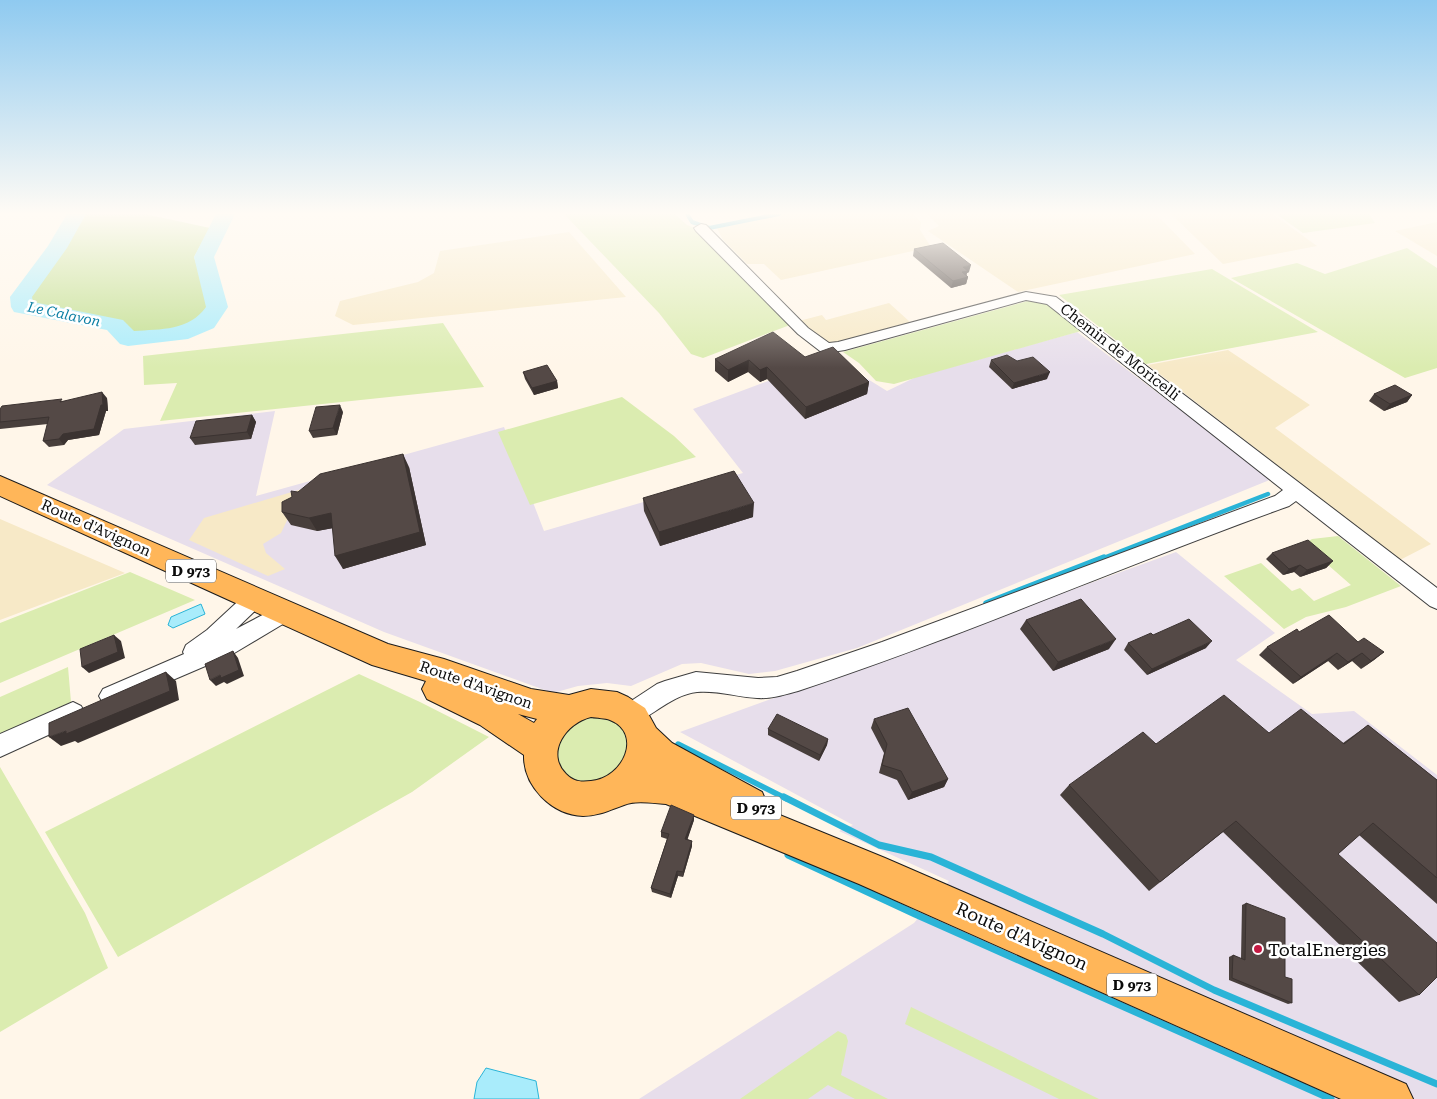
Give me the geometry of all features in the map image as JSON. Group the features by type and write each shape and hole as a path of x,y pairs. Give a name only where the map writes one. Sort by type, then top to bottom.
{"main road":[{"name":"Route d'Avignon","path":"0,485 383,656 425,667 502,696 529,704 570,710"},
{"name":"Route d'Avignon","path":"383,656 410,676 505,722 541,748"},
{"path":"591,703 617,706 637,727 643,757 635,775 620,789 597,798 584,799 564,794 549,782 544,774 541,766 541,748 548,730 554,722 570,710 591,703"},
{"name":"Route d'Avignon","path":"637,727 660,754 872,871"},
{"name":"Route d'Avignon","path":"620,789 639,786 666,787 872,871 1391,1099"}],"street":[{"name":"Chemin de Moricelli","path":"738,265 804,331 826,348 839,347 1026,296 1051,300 1437,600"},
{"path":"637,727 665,691 696,682 758,688 777,687 797,681 896,647 1228,520 1282,502 1297,490"},
{"path":"166,672 215,636 254,599"},
{"path":"0,746 223,648 284,612"}],"shaded area":[{"path":"436,265 598,265 626,297 353,325 335,316 340,301 418,282 434,273"},
{"path":"765,265 848,265 781,280"},
{"path":"979,265 1142,265 1018,292"},
{"path":"889,303 910,322 907,326 841,344 828,343 819,339 799,321 822,315 826,320"},
{"path":"1077,332 1272,479 857,648 775,671 749,674 701,663 682,664 631,686 607,683 578,686 553,693 384,632 47,485 124,429 275,411 256,496 504,427 544,531 743,473 693,409 832,357 887,391 916,377"},
{"path":"1228,350 1310,405 1275,428 1431,544 1400,560 1148,365"},
{"path":"302,489 281,533 263,544 266,553 285,569 268,576 189,540 204,518"},
{"path":"0,519 125,573 0,620"},
{"path":"1176,552 1275,633 1236,660 1312,714 1354,711 1437,775 1437,1099 639,1099 914,923 949,881 839,831 853,825 680,732"}],"green space":[{"path":"51,265 197,265 211,308 201,321 178,330 134,335 122,321 33,303 28,296"},
{"path":"613,265 732,265 790,325 703,358 691,354 659,313"},
{"path":"1287,265 1303,265 1325,274 1352,265 1433,265 1437,268 1437,368 1405,378 1231,278"},
{"path":"1212,269 1318,332 1146,364 1059,295"},
{"path":"1028,301 1047,304 1081,331 894,384 876,381 859,363 843,352"},
{"path":"443,323 484,387 160,421 177,383 144,385 143,356"},
{"path":"622,397 674,436 696,457 530,505 498,432"},
{"path":"1338,536 1401,586 1346,607 1306,617 1284,629 1224,576 1261,563 1292,591 1300,588 1314,601 1351,585 1304,544 1312,539"},
{"path":"130,572 195,600 0,683 0,623"},
{"path":"68,667 71,702 0,734 0,697"},
{"path":"359,674 489,737 412,792 118,957 45,832"},
{"path":"601,715 622,725 631,746 618,775 577,786 554,766 554,743 577,719"},
{"path":"0,767 85,913 108,968 0,1032"},
{"path":"911,1007 1099,1099 1059,1099 905,1024"},
{"path":"838,1031 846,1035 848,1041 841,1075 888,1099 855,1099 828,1085 808,1099 740,1099"}],"water":[{"path":"201,604 205,614 173,628 168,625 171,617"},
{"path":"486,1068 536,1081 539,1099 474,1099 477,1082"}],"building":[{"path":"934,265 970,265 963,267 968,271 962,272 968,277 953,281"},
{"path":"773,332 805,357 833,347 869,382 806,407 767,367 760,370 749,360 728,370 715,359"},
{"path":"1007,355 1017,361 1033,357 1050,372 1014,383 991,360"},
{"path":"547,365 557,381 532,388 523,372"},
{"path":"1395,385 1412,395 1390,404 1374,394"},
{"path":"102,392 103,405 101,405 94,429 63,434 59,439 43,441 49,417 0,422 0,409 2,406 62,399 60,402"},
{"path":"340,405 333,428 309,431 316,407"},
{"path":"252,415 247,432 190,438 196,421"},
{"path":"403,454 420,532 335,556 331,513 309,518 282,512 282,502 292,497 291,491 298,492 320,474"},
{"path":"734,471 754,503 659,532 643,498"},
{"path":"1308,540 1333,561 1307,570 1300,565 1289,569 1272,553"},
{"path":"1081,599 1116,639 1058,662 1026,620"},
{"path":"1329,615 1358,642 1364,638 1384,652 1371,661 1362,653 1348,662 1337,653 1301,677 1267,647 1297,629 1299,632"},
{"path":"1189,619 1212,641 1152,669 1128,643 1151,633 1153,635"},
{"path":"114,635 118,652 82,667 80,649"},
{"path":"233,651 239,670 221,678 220,675 210,680 205,664"},
{"path":"166,672 170,691 66,734 66,731 49,737 49,723"},
{"path":"1224,695 1269,733 1301,709 1344,744 1368,725 1437,780 1437,878 1373,823 1338,854 1437,943 1437,977 1419,995 1236,821 1160,882 1069,785 1143,732 1156,744"},
{"path":"908,708 948,779 912,792 901,771 882,765 887,744 874,719"},
{"path":"777,714 828,739 820,755 768,729"},
{"path":"671,805 694,815 685,839 692,841 683,872 677,871 670,894 651,888 669,834 661,832"},
{"path":"1246,903 1285,918 1285,977 1292,979 1292,1003 1232,978 1233,955 1245,960"}],"waterway":[{"name":"Le Calavon","path":"44,265 21,297 22,307 115,325 128,339 180,334 206,323 217,307 206,265"},
{"path":"1101,559 1268,494"},
{"path":"986,603 1104,557"},
{"path":"678,744 787,799"},
{"path":"784,797 879,845 931,857 1103,934 1214,990 1437,1084"},
{"path":"788,855 915,914 1331,1099"}],"place":[{"name":"TotalEnergies","path":"1258,949"}]}
